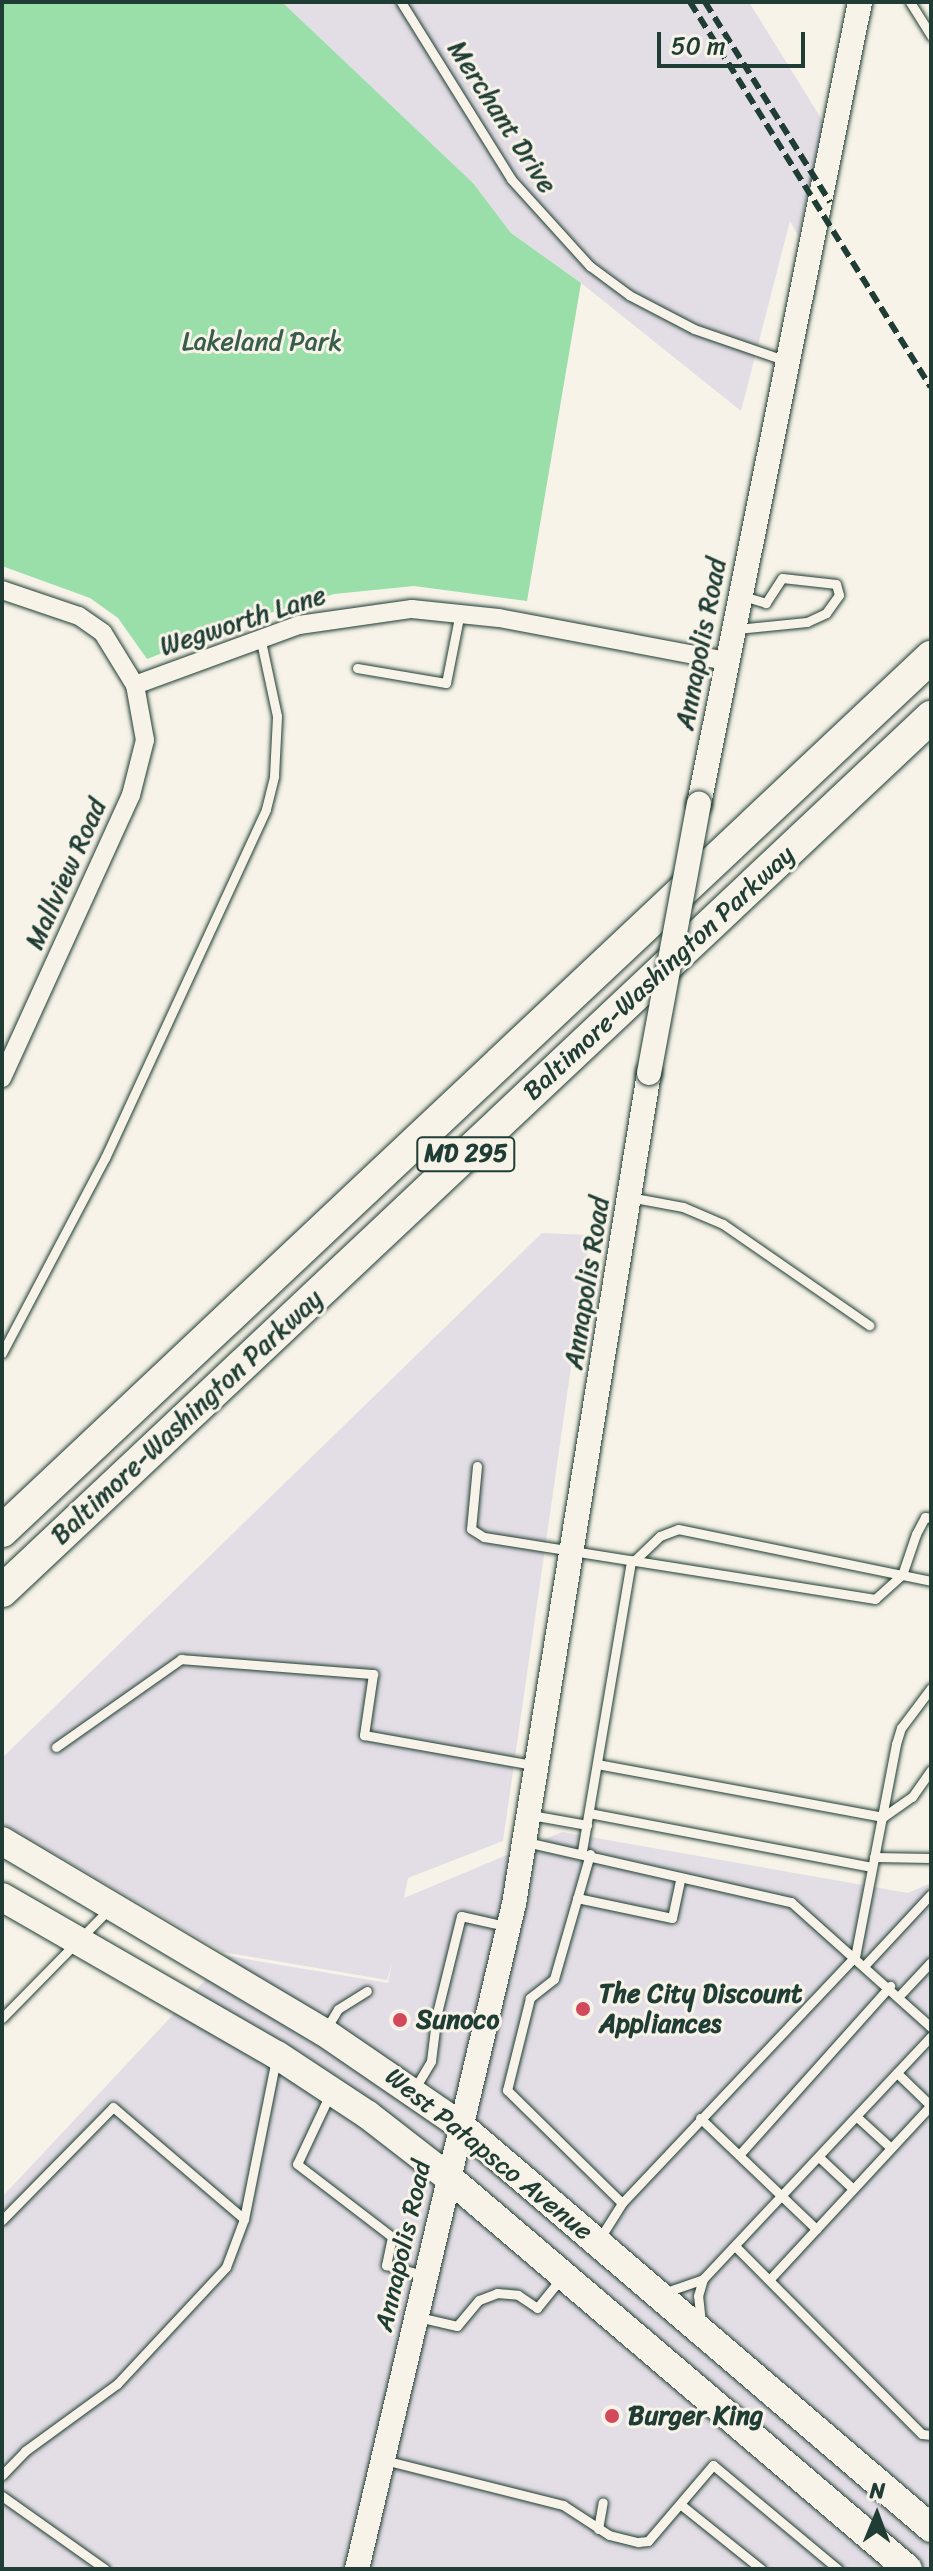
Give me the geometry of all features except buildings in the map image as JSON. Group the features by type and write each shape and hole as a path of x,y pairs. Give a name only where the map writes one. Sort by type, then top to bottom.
{"highway":[{"name":"Baltimore-Washington Parkway","path":"2,1531 931,657"},
{"name":"Baltimore-Washington Parkway","path":"2,1591 931,717"}],"main road":[{"name":"Annapolis Road","path":"357,2569 509,1927 649,1073 784,360 860,2"},
{"name":"West Patapsco Avenue","path":"2,1841 324,2032 460,2125 931,2528"},
{"name":"West Patapsco Avenue","path":"2,1897 277,2055 448,2177 908,2569"}],"street":[{"name":"Wegworth Lane","path":"2,590 79,616 103,633 135,685 260,637 336,616 412,609 460,612 727,661"},
{"name":"Mallview Road","path":"2,1078 142,767 143,714 135,685"}],"lane":[{"name":"Merchant Drive","path":"401,2 511,179 590,266 629,295 694,329 784,360"},
{"path":"910,2 931,36"},
{"path":"733,629 807,622 826,613 839,595 836,584 782,578 766,603 740,595"},
{"path":"357,668 446,683 460,612"},
{"path":"2,1353 105,1158 266,809 274,776 277,716 260,637"},
{"path":"629,1197 683,1207 723,1224 869,1325"},
{"path":"477,1466 471,1529 484,1537 875,1599 902,1575 916,1534 925,1517 931,1518"},
{"path":"622,2203 507,2095 530,1998 554,1979 577,1898 632,1561 660,1536 678,1529 931,1581"},
{"path":"56,1747 181,1659 373,1674 364,1735 537,1765"},
{"path":"597,2240 622,2203 855,1957 901,1728 931,1688"},
{"path":"597,1764 883,1817 912,1797 931,1770"},
{"path":"589,1813 873,1862 930,1857"},
{"path":"528,1815 587,1825"},
{"path":"523,1841 586,1852 680,1879 791,1902 890,1986 931,2027"},
{"path":"577,1898 672,1918 680,1879"},
{"path":"865,1965 931,1894"},
{"path":"2,2018 112,1906"},
{"path":"413,2091 431,2061 437,2013 461,1916 509,1927"},
{"path":"900,1995 931,1962"},
{"path":"739,2155 890,1986"},
{"path":"324,2032 338,2009 367,1991"},
{"path":"657,2292 703,2279 784,2198 931,2036"},
{"path":"2,2475 25,2451 117,2384 213,2285 236,2246 244,2219 277,2055"},
{"path":"769,2280 931,2105 897,2073"},
{"path":"331,2091 297,2164 392,2237 386,2265 425,2276"},
{"path":"2,2220 113,2107 244,2219"},
{"path":"857,2117 891,2148"},
{"path":"700,2118 816,2229"},
{"path":"820,2158 853,2189"},
{"path":"735,2246 922,2434 931,2435"},
{"path":"415,2317 457,2326 479,2300 497,2293 518,2295 537,2308 564,2275"},
{"path":"703,2279 698,2304 703,2331"},
{"path":"381,2459 563,2505 598,2529 626,2540 648,2541 713,2465 838,2569"},
{"path":"2,2496 105,2569"},
{"path":"598,2529 603,2502"},
{"path":"680,2504 761,2569"}],"shaded area":[{"path":"282,2 749,2 824,123 798,235 790,221 741,411 581,283 511,233 473,183"},
{"path":"542,1233 590,1235 503,1841 408,1878 404,1898 562,1832 908,1893 931,1883 931,2569 2,2569 2,2197 228,1956 388,1983 392,1963 387,1980 223,1952 2,1823 2,1758"}],"green space":[{"name":"Lakeland Park","path":"2,2 282,2 473,183 511,233 581,283 527,601 414,586 334,594 253,618 147,659 118,618 90,598 2,566"}],"railway":[{"path":"690,2 931,387"},
{"path":"705,2 830,202"}],"place":[{"name":"The City Discount Appliances","path":"583,2009"},
{"name":"Sunoco","path":"400,2020"},
{"name":"Burger King","path":"612,2416"}]}
